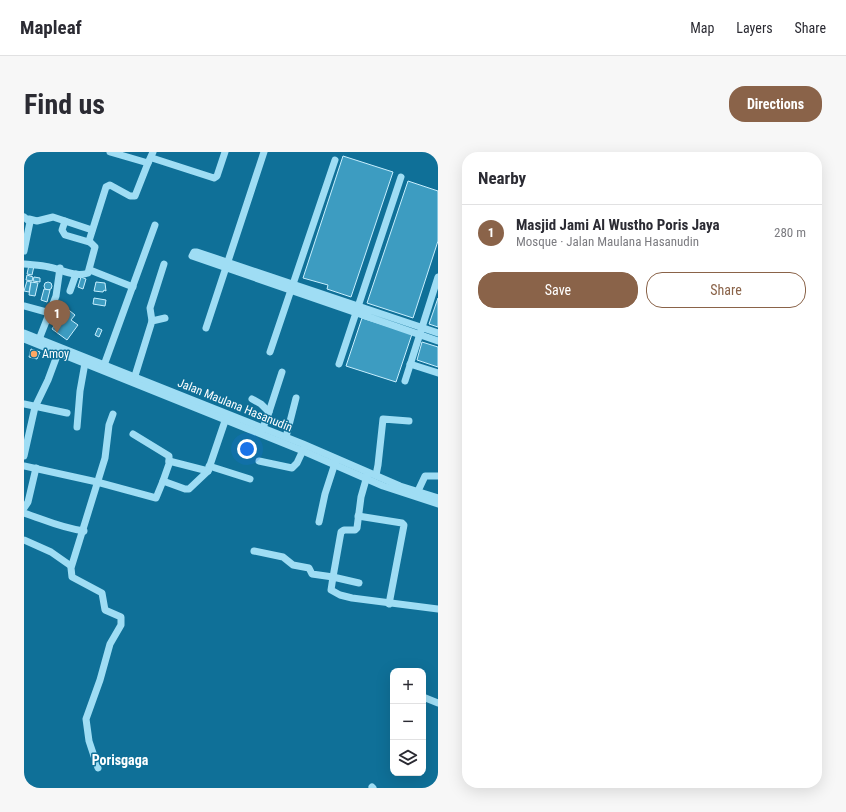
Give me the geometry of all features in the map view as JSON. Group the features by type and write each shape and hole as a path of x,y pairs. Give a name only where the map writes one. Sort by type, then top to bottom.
{"street":[{"path":"110,152 151,158 214,178 217,176 225,152"},
{"path":"206,328 264,152"},
{"path":"89,242 106,187 110,185 130,196 135,196 151,158"},
{"path":"270,352 335,160"},
{"path":"339,364 401,177"},
{"path":"26,218 37,221 53,217 92,230"},
{"path":"24,251 30,225 26,218"},
{"path":"24,264 49,267 76,274 86,274 90,270 95,247 89,242 65,235 62,230 65,221"},
{"path":"105,363 155,225"},
{"path":"135,375 152,321 150,308 164,264"},
{"path":"227,265 421,330 438,333"},
{"path":"38,341 56,296 60,270"},
{"path":"90,270 133,287"},
{"path":"70,291 76,274"},
{"path":"405,381 438,277"},
{"path":"24,306 50,313"},
{"path":"152,321 165,318"},
{"path":"421,330 438,340"},
{"name":"Jalan Maulana Hasanudin","path":"24,333 58,353 85,363 105,363"},
{"name":"Jalan Maulana Hasanudin","path":"24,339 38,341 105,363 135,375 226,418 262,429 399,489 438,498"},
{"path":"24,456 27,432 35,406 48,380 58,353"},
{"path":"77,427 80,409 80,391 85,363"},
{"path":"410,364 438,373"},
{"path":"262,429 282,372"},
{"path":"287,433 296,398"},
{"path":"252,399 261,404 268,414"},
{"path":"24,404 67,413"},
{"path":"98,768 89,740 86,719 100,680 110,644 122,620 120,615 104,608 102,593 72,577 71,566 74,554 84,531 89,506 104,458 109,425 113,414"},
{"path":"163,481 189,489 209,469 226,418"},
{"path":"376,475 383,419 409,421"},
{"name":"Jalan Maulana Hasanudin","path":"262,429 287,433 304,448"},
{"path":"24,466 97,482 156,498 169,461 168,454 133,434"},
{"path":"259,461 292,468 298,463 304,448"},
{"path":"169,461 250,479"},
{"path":"319,522 325,494 336,462"},
{"path":"25,505 36,468"},
{"path":"368,475 358,516 357,529 343,530 341,532 330,588 332,592 352,598 389,604 438,609"},
{"name":"Jalan Maulana Hasanudin","path":"368,475 376,475 399,489"},
{"path":"422,494 425,476 438,476"},
{"name":"Jalan Maulana Hasanudin","path":"422,494 438,504"},
{"path":"24,513 43,519 48,523 84,531"},
{"path":"358,516 402,523 404,525 389,604"},
{"path":"24,540 51,552 71,566"},
{"path":"254,551 283,557 293,565 309,568 312,574 359,582"},
{"path":"426,698 438,703"}],"building":[{"path":"343,156 393,172 351,297 327,289 328,285 303,278"},
{"path":"408,181 438,191 438,241 413,318 367,303"},
{"path":"29,265 34,266 32,275 27,274"},
{"path":"27,275 33,277 32,281 26,280"},
{"path":"34,277 40,278 40,282 33,281"},
{"path":"81,277 86,279 83,289 78,287"},
{"path":"27,281 31,282 29,292 24,291"},
{"path":"31,282 38,283 35,296 29,295"},
{"path":"46,282 50,282 52,286 50,290 46,290 44,288 44,284"},
{"path":"96,282 105,283 106,291 94,291"},
{"path":"44,289 50,290 47,302 41,300"},
{"path":"94,298 106,300 105,306 93,304"},
{"path":"438,298 438,327 429,324"},
{"path":"65,307 75,315 71,320 78,325 67,340 52,329 55,324 54,323"},
{"path":"362,318 412,334 396,382 346,366"},
{"path":"98,328 102,330 99,337 95,335"},
{"path":"422,342 438,347 438,367 417,360"},
{"name":"Amoy","path":"31,349 40,352 37,359 29,357"}],"place":[{"name":"Masjid Jami Al Wustho Poris Jaya","path":"57,333"},
{"name":"Amoy","path":"34,354"}],"district":[{"name":"Porisgaga","path":"120,760"}]}
